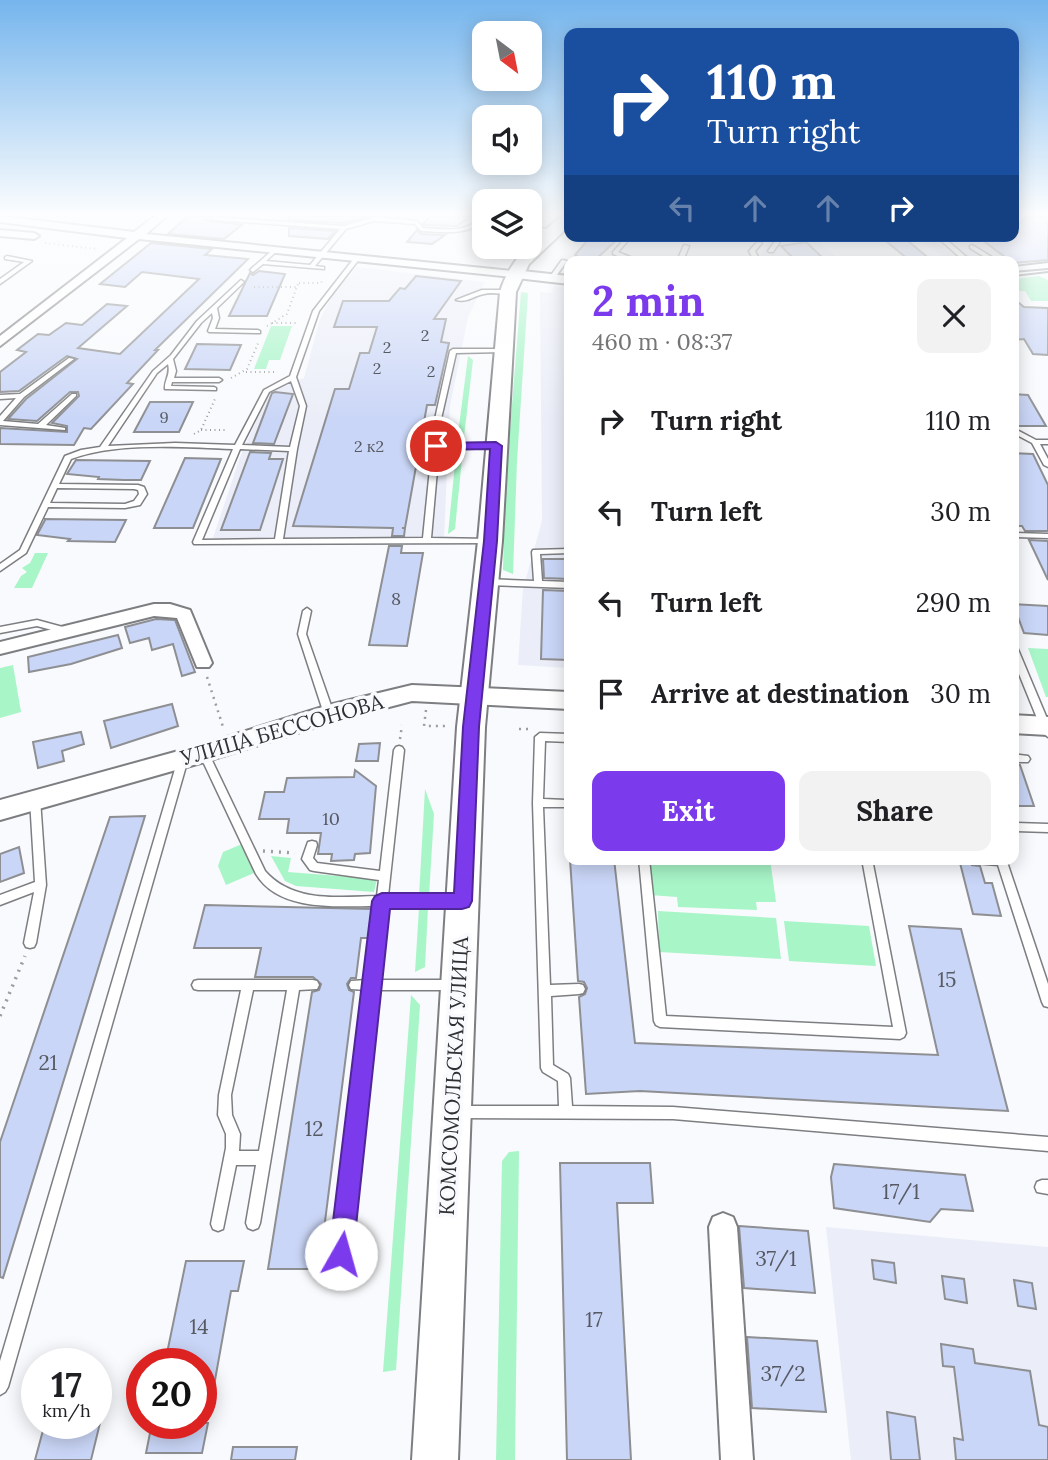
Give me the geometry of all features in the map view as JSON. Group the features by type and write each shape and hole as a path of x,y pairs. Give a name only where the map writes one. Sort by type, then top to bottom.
{"main road":[{"name":"КОМСОМОЛЬСКАЯ УЛИЦА","path":"435,1460 471,727 490,541 508,284"}],"street":[{"path":"0,342 75,284"},
{"path":"0,648 154,610 176,611 184,614 203,663"},
{"name":"УЛИЦА БЕССОНОВА","path":"0,810 412,692 564,701"},
{"path":"1019,725 1046,728"},
{"path":"723,1227 737,1460"}],"lane":[{"path":"102,449 154,374 239,284"},
{"path":"279,541 293,449 303,406 293,377 316,311 337,284"},
{"path":"459,300 467,299 489,284"},
{"path":"214,308 216,316 210,330 214,332 260,329"},
{"path":"427,540 438,419 453,351 502,351"},
{"path":"0,422 22,396 71,359"},
{"path":"170,359 173,369 166,386 168,388 214,389"},
{"path":"293,377 266,391 237,448 197,542 490,541"},
{"path":"169,380 219,380"},
{"path":"40,426 74,395"},
{"path":"0,397 22,396"},
{"path":"0,422 63,429"},
{"path":"1019,433 1035,442 1048,442"},
{"path":"1035,442 1048,465"},
{"path":"436,446 496,446"},
{"path":"0,568 23,551 69,457 122,447 293,449"},
{"path":"45,505 125,506 137,503 143,494 141,489 135,487 54,486"},
{"path":"1019,535 1048,536"},
{"path":"538,584 536,552 564,551"},
{"path":"486,582 564,585"},
{"path":"307,611 302,634 329,714"},
{"path":"0,630 37,623 66,631"},
{"path":"1019,662 1046,728"},
{"path":"564,738 540,737 538,803 547,1068 564,1078 566,1112"},
{"path":"341,1254 399,750"},
{"path":"194,756 271,887 292,897 339,901 462,901"},
{"path":"0,1387 194,756"},
{"path":"1019,758 1025,759"},
{"path":"30,943 41,885 35,799"},
{"path":"538,803 564,804"},
{"path":"1019,827 1048,828"},
{"path":"312,845 307,859 314,867 385,876"},
{"path":"645,865 660,1021 900,1033 868,865"},
{"path":"1003,865 1048,1002"},
{"path":"0,900 41,885"},
{"path":"198,985 313,985"},
{"path":"218,1224 233,1139 225,1115 225,1095 248,985"},
{"path":"253,1223 294,985"},
{"path":"355,985 458,985"},
{"path":"545,990 579,989"},
{"path":"452,1112 673,1113 1048,1144"},
{"path":"231,1158 264,1158"}],"path":[{"path":"254,287 297,287"},
{"path":"271,323 296,323"},
{"path":"244,372 277,372"},
{"path":"201,430 225,430"},
{"path":"203,663 225,730"},
{"path":"427,705 424,726 447,726"},
{"path":"519,729 530,729"},
{"path":"269,852 289,853"},
{"path":"0,1016 30,943"}],"shaded area":[{"path":"342,284 484,284 468,317 450,406 444,538 213,538 240,457 270,391 304,378 320,319 333,294"},
{"path":"554,286 564,287 564,668 518,665 523,589 542,521 540,292 551,293"},
{"path":"826,1227 1048,1247 1048,1460 851,1460"}],"green space":[{"path":"1019,284 1048,284 1048,301 1031,301 1025,291 1019,291"},
{"path":"521,292 528,293 513,574 503,570 505,492"},
{"path":"271,326 292,326 280,360 269,360 266,369 254,369"},
{"path":"468,356 473,360 464,437 457,442"},
{"path":"456,454 462,459 455,529 448,534"},
{"path":"35,553 48,553 32,588 14,588 21,576 27,572 22,568 30,563"},
{"path":"1028,648 1048,649 1048,697 1046,697"},
{"path":"13,665 21,712 0,718 0,668"},
{"path":"425,789 434,814 429,896 419,896"},
{"path":"242,844 254,873 226,885 218,866 223,852"},
{"path":"271,856 291,858 288,872 377,879 374,892 296,886 285,881"},
{"path":"649,865 771,865 776,902 756,902 757,910 678,907 677,897 650,895"},
{"path":"419,908 428,908 425,967 415,972"},
{"path":"658,911 776,918 781,959 659,952"},
{"path":"784,921 869,926 876,966 789,961"},
{"path":"411,995 420,1005 396,1370 383,1372"},
{"path":"519,1151 515,1460 496,1460 502,1161 509,1152"}],"building":[{"path":"101,284 128,284 125,287"},
{"path":"194,284 222,284 155,350 158,350 127,383 133,384 91,429 84,428 74,445 0,444 0,428 67,432 67,426 52,423 79,396 78,392 70,392 37,421 8,419 26,399 77,359 67,356 19,391 0,392 0,372 26,352 17,350 38,334 49,335 66,323 82,325 107,304 127,306 78,348 120,354"},
{"path":"245,284 281,284 267,316 229,316"},
{"path":"409,284 459,284 434,319 446,319 441,342 449,343 435,405 427,405 404,536 392,536 393,528 293,526 335,389 349,389 360,353 369,353 377,327 334,327 343,301 389,301 400,288 405,289"},
{"path":"1019,303 1024,307 1048,308 1048,355 1033,354 1024,339 1019,339"},
{"path":"197,344 241,345 230,370 185,369"},
{"path":"272,393 293,394 274,444 253,443"},
{"path":"1019,394 1028,395 1046,426 1019,426"},
{"path":"150,402 193,402 179,432 134,432"},
{"path":"250,452 271,453 269,459 283,459 260,530 221,530"},
{"path":"1019,453 1033,454 1048,485 1048,531 1025,531 1019,526"},
{"path":"185,458 221,459 193,528 154,528"},
{"path":"76,460 150,461 141,480 124,480 67,474"},
{"path":"45,519 126,520 115,542 68,541 70,539 37,535"},
{"path":"1029,540 1048,541 1048,580"},
{"path":"389,546 402,546 401,553 423,553 407,646 369,645"},
{"path":"543,559 564,559 564,579 544,578"},
{"path":"543,590 564,591 564,660 541,659"},
{"path":"1019,604 1048,606 1048,635 1024,633 1019,620"},
{"path":"156,619 175,620 195,672 182,676 173,644 152,650 149,638 130,643 125,627"},
{"path":"118,635 122,648 71,664 29,672 28,657"},
{"path":"172,704 178,726 111,748 104,721"},
{"path":"81,732 84,744 62,751 64,761 38,768 33,742"},
{"path":"380,743 378,761 356,761 359,744"},
{"path":"1019,765 1020,765 1034,806 1019,806"},
{"path":"355,770 376,786 370,853 355,854 354,860 331,861 332,854 318,854 321,833 287,833 289,819 259,819 265,792 284,792 287,778 354,777"},
{"path":"145,816 3,1278 0,1277 0,1142 110,817"},
{"path":"19,847 24,873 0,882 0,854"},
{"path":"570,865 615,865 635,1043 938,1055 909,926 961,929 1008,1111 640,1091 586,1094 579,997 585,994 587,988 584,982 578,981"},
{"path":"961,865 980,866 985,883 992,883 1001,916 973,914"},
{"path":"205,905 372,909 368,938 361,938 356,978 351,978 347,984 349,990 354,992 319,1269 268,1269 312,992 319,990 321,984 313,977 255,977 261,948 194,948"},
{"path":"560,1163 650,1163 653,1203 617,1203 631,1460 567,1460"},
{"path":"834,1164 965,1175 973,1211 941,1209 930,1222 834,1208 831,1177"},
{"path":"739,1226 808,1231 815,1293 744,1288"},
{"path":"872,1260 894,1263 896,1283 874,1279"},
{"path":"186,1261 244,1261 238,1291 231,1291 217,1369 217,1348 168,1348"},
{"path":"942,1276 964,1279 967,1303 945,1299"},
{"path":"1014,1280 1032,1283 1036,1309 1018,1306"},
{"path":"747,1337 817,1341 826,1412 752,1408"},
{"path":"941,1344 973,1349 975,1363 1030,1371 1039,1425 1048,1427 1048,1460 956,1460 954,1438 963,1440 954,1367 943,1366"},
{"path":"887,1412 915,1417 920,1460 891,1460"},
{"path":"41,1439 96,1439 91,1460 35,1460"},
{"path":"149,1439 205,1439 202,1453 146,1453"},
{"path":"233,1447 297,1447 295,1460 231,1460"}],"route":[{"path":"341,1254 382,901 462,901 471,727 490,541 496,446 436,446"}]}
